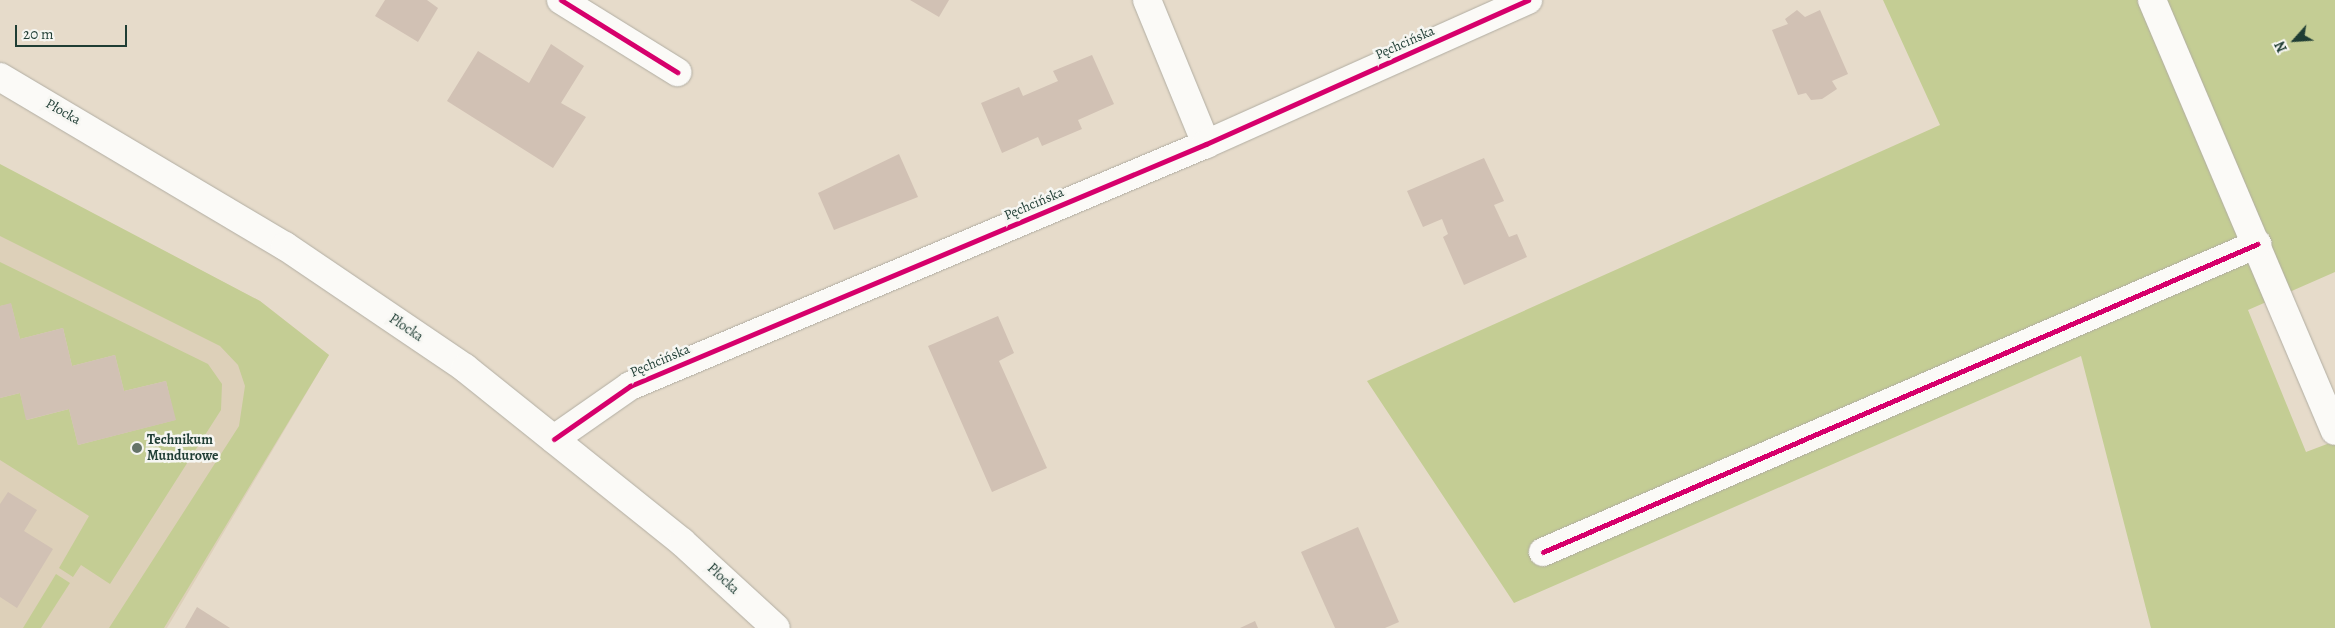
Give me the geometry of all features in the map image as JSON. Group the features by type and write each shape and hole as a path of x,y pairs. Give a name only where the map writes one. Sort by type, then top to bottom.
{"street":[{"path":"561,0 677,72"},
{"path":"1148,0 1206,144"},
{"name":"Pęchcińska","path":"554,439 630,386 1206,144 1528,0"},
{"path":"2152,0 2335,431"},
{"name":"Płocka","path":"0,76 285,246 465,368 682,542 776,628"},
{"path":"1543,552 2257,244"}],"shaded area":[{"name":"Technikum Mundurowe","path":"0,166 260,301 329,355 167,628 0,628"}],"green space":[{"path":"1883,0 2335,0 2335,272 2248,310 2306,452 2335,441 2335,628 2151,628 2081,356 1514,603 1367,381 1940,125"},
{"path":"0,164 260,301 329,355 164,628 109,628 239,426 245,386 238,365 220,346 0,236"},
{"path":"0,262 208,364 222,384 221,410 110,584 81,565 73,577 59,568 89,516 0,460 0,398 20,393 27,420 69,409 78,445 175,420 166,381 124,391 115,355 72,366 63,328 20,339 11,304 0,306"},
{"path":"56,574 70,583 41,628 23,628"}],"building":[{"path":"385,0 427,0 438,8 418,42 375,16"},
{"path":"910,0 949,0 939,17"},
{"path":"1797,10 1805,17 1820,10 1848,74 1832,81 1837,89 1822,99 1811,100 1806,93 1798,95 1772,30 1788,24 1785,19"},
{"path":"551,44 584,66 561,103 586,117 553,168 447,101 478,51 529,83"},
{"path":"1092,55 1114,104 1078,120 1082,129 1042,146 1038,137 1002,153 981,103 1019,87 1023,96 1058,81 1053,71"},
{"path":"899,154 918,197 834,230 818,193"},
{"path":"1484,158 1504,201 1494,205 1509,237 1517,234 1527,257 1464,285 1443,237 1448,234 1442,219 1423,227 1407,191"},
{"path":"11,303 20,339 63,328 72,366 115,355 124,391 166,381 176,420 78,445 69,409 26,420 20,393 0,398 0,306"},
{"path":"998,316 1014,353 999,361 1047,468 992,492 928,346"},
{"path":"8,492 37,510 24,531 53,549 17,608 0,597 0,504"},
{"path":"1358,527 1399,622 1385,628 1335,628 1301,552"},
{"path":"197,607 230,628 185,628"},
{"path":"1255,621 1258,628 1240,628"}],"cycle path":[{"path":"561,0 677,72"},
{"path":"554,439 630,386 1206,144 1528,0"},
{"path":"1543,552 2257,244"}],"place":[{"name":"Technikum Mundurowe","path":"137,448"}]}
